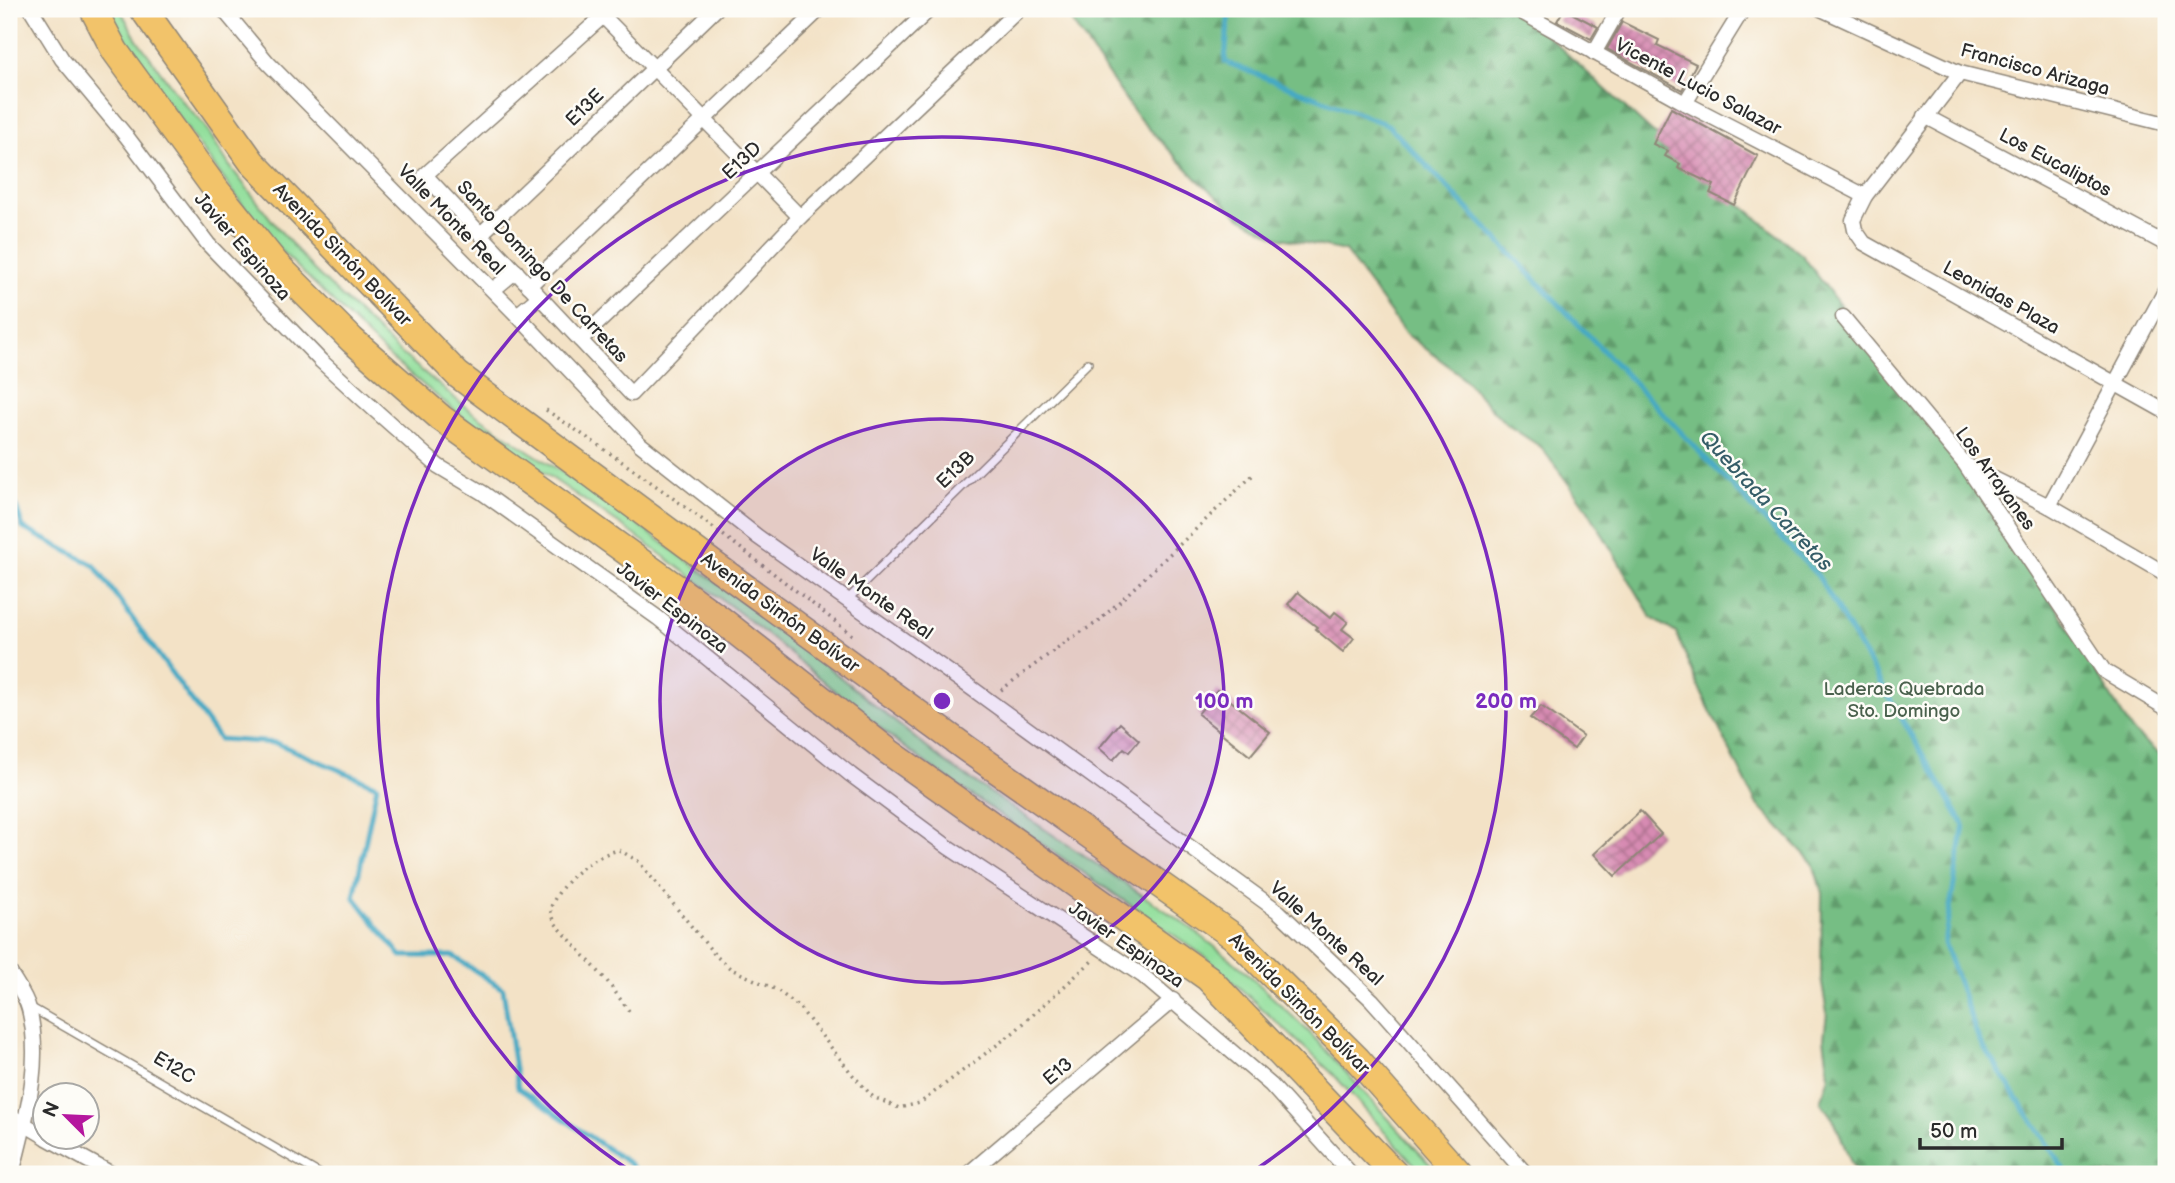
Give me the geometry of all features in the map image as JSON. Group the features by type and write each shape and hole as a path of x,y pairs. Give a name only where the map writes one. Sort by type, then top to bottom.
{"highway":[{"path":"93,9 115,51 218,191 276,264 352,340 441,418 720,619 889,752 1208,978 1395,1174"},
{"name":"Avenida Simón Bolívar","path":"143,9 252,162 458,375 945,733 1233,936 1357,1059 1459,1174"}],"street":[{"name":"Javier Espinoza","path":"31,9 62,59 127,137 208,244 321,361 387,421 438,466 484,493 658,618 851,775 948,847 1143,976 1271,1085 1351,1174"},
{"name":"Valle Monte Real","path":"223,9 268,63 493,290 640,444 758,537 1279,912 1372,1000 1526,1174"},
{"name":"E13E","path":"481,234 716,9"},
{"path":"517,315 534,291 704,120 820,9"},
{"name":"E13D","path":"580,340 930,9"},
{"name":"Vicente Lucio Salazar","path":"1516,9 1685,103 1865,196"},
{"path":"1594,53 1619,9"},
{"path":"1685,103 1743,9"},
{"name":"Francisco Arizaga","path":"1821,9 1960,73 2166,124"},
{"path":"607,13 654,68 800,218 1017,11"},
{"name":"Santo Domingo De Carretas","path":"607,13 425,175 631,394 800,218"},
{"path":"1865,196 1960,73"},
{"name":"Los Eucaliptos","path":"1925,116 2166,244"},
{"name":"Leonidas Plaza","path":"1865,196 1853,220 1855,230 1864,243 2166,412"},
{"path":"493,290 516,271"},
{"path":"2049,506 2166,289"},
{"name":"Los Arrayanes","path":"1843,317 1965,464 2105,671 2166,708"},
{"path":"1965,464 2049,506 2166,574"},
{"path":"9,971 29,1006 35,1045 34,1080 12,1174"},
{"name":"E12C","path":"9,994 29,1006"},
{"name":"E13","path":"968,1174 1173,1000"},
{"path":"9,1115 32,1129"},
{"path":"73,1152 112,1174"}],"lane":[{"name":"E13B","path":"847,600 1088,363"},
{"name":"E12C","path":"29,1006 320,1174"}],"path":[{"path":"545,410 626,463 718,530 860,641"},
{"path":"990,702 1008,684 1068,640 1098,622 1254,474"},
{"path":"629,1012 607,981 555,923 550,909 561,886 604,854 620,850 638,861 715,955 731,970 777,990 799,1007 873,1097 899,1108 920,1103 1014,1032 1104,950"}],"green space":[{"path":"105,9 120,9 136,38 182,101 204,125 229,165 277,227 313,269 396,349 469,410 592,491 786,633 942,760 1191,928 1243,969 1309,1032 1439,1174 1423,1174 1333,1074 1207,958 935,770 744,616 635,535 461,416 387,355 265,235 126,46"},
{"name":"Laderas Quebrada Sto. Domingo","path":"1060,9 1518,9 1651,131 1802,255 1923,416 1975,475 2132,731 2166,760 2166,1174 1860,1174 1852,1165 1835,1122 1821,1102 1829,1076 1824,1038 1827,1013 1821,978 1822,893 1813,863 1756,803 1701,692 1676,633 1652,618 1588,510 1541,447 1506,424 1458,373 1405,333 1345,251 1277,237 1240,217 1198,180 1137,116 1067,15"}],"building":[{"path":"1564,9 1598,27 1591,39 1557,21"},
{"path":"1622,22 1659,40 1657,45 1696,64 1682,90 1607,49"},
{"path":"1671,108 1758,156 1734,205 1710,193 1714,185 1678,168 1680,164 1665,156 1668,151 1653,144"},
{"path":"1298,592 1330,618 1335,612 1348,622 1342,629 1354,638 1343,652 1288,604"},
{"path":"1217,690 1270,732 1250,756 1198,714"},
{"path":"1541,706 1583,736 1574,749 1530,718"},
{"path":"1120,723 1139,740 1129,752 1124,748 1113,760 1099,748"},
{"path":"1640,811 1661,834 1615,876 1594,854"}],"waterway":[{"name":"Quebrada Carretas","path":"1229,9 1225,62 1388,125 1818,576 1964,825 1944,943 1979,1040 2067,1174"},
{"path":"9,486 23,528 94,565 219,739 276,743 377,786 354,897 401,956 453,956 503,989 518,1088 630,1164 638,1174"}]}
